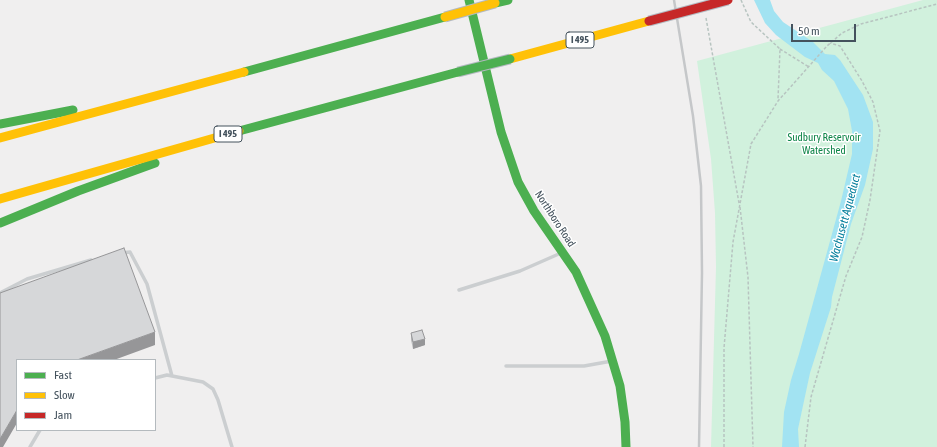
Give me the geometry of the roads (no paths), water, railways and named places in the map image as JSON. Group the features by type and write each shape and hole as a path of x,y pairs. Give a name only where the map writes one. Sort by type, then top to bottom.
{"main road":[{"name":"Northboro Road","path":"469,0 509,158 523,192 587,293 603,331 613,360 623,404 626,447"},
{"path":"0,138 508,0"},
{"name":"I 495","path":"0,199 277,120 728,0"},
{"path":"0,124 181,89"},
{"path":"0,223 100,183 277,120"}],"lane":[{"path":"118,253 130,252 146,284 172,376"},
{"path":"459,290 520,271 562,253"},
{"path":"0,293 27,279 98,258"},
{"path":"506,366 584,366 613,360"},
{"path":"156,378 167,375 203,382 212,389 218,400 232,447"},
{"path":"30,447 39,431"}],"water":[{"name":"Wachusett Aqueduct","path":"754,0 770,0 774,11 783,22 813,42 825,54 835,55 840,60 863,95 873,122 873,149 865,185 851,224 832,297 831,307 810,373 798,429 799,447 782,447 784,412 791,380 841,201 852,154 852,131 848,109 834,81 822,70 818,63 805,57 776,35 765,23"}],"railway":[{"path":"674,0 693,116 701,186 702,273 699,447"}],"park label":[{"name":"Sudbury Reservoir Watershed","path":"824,144"}]}
